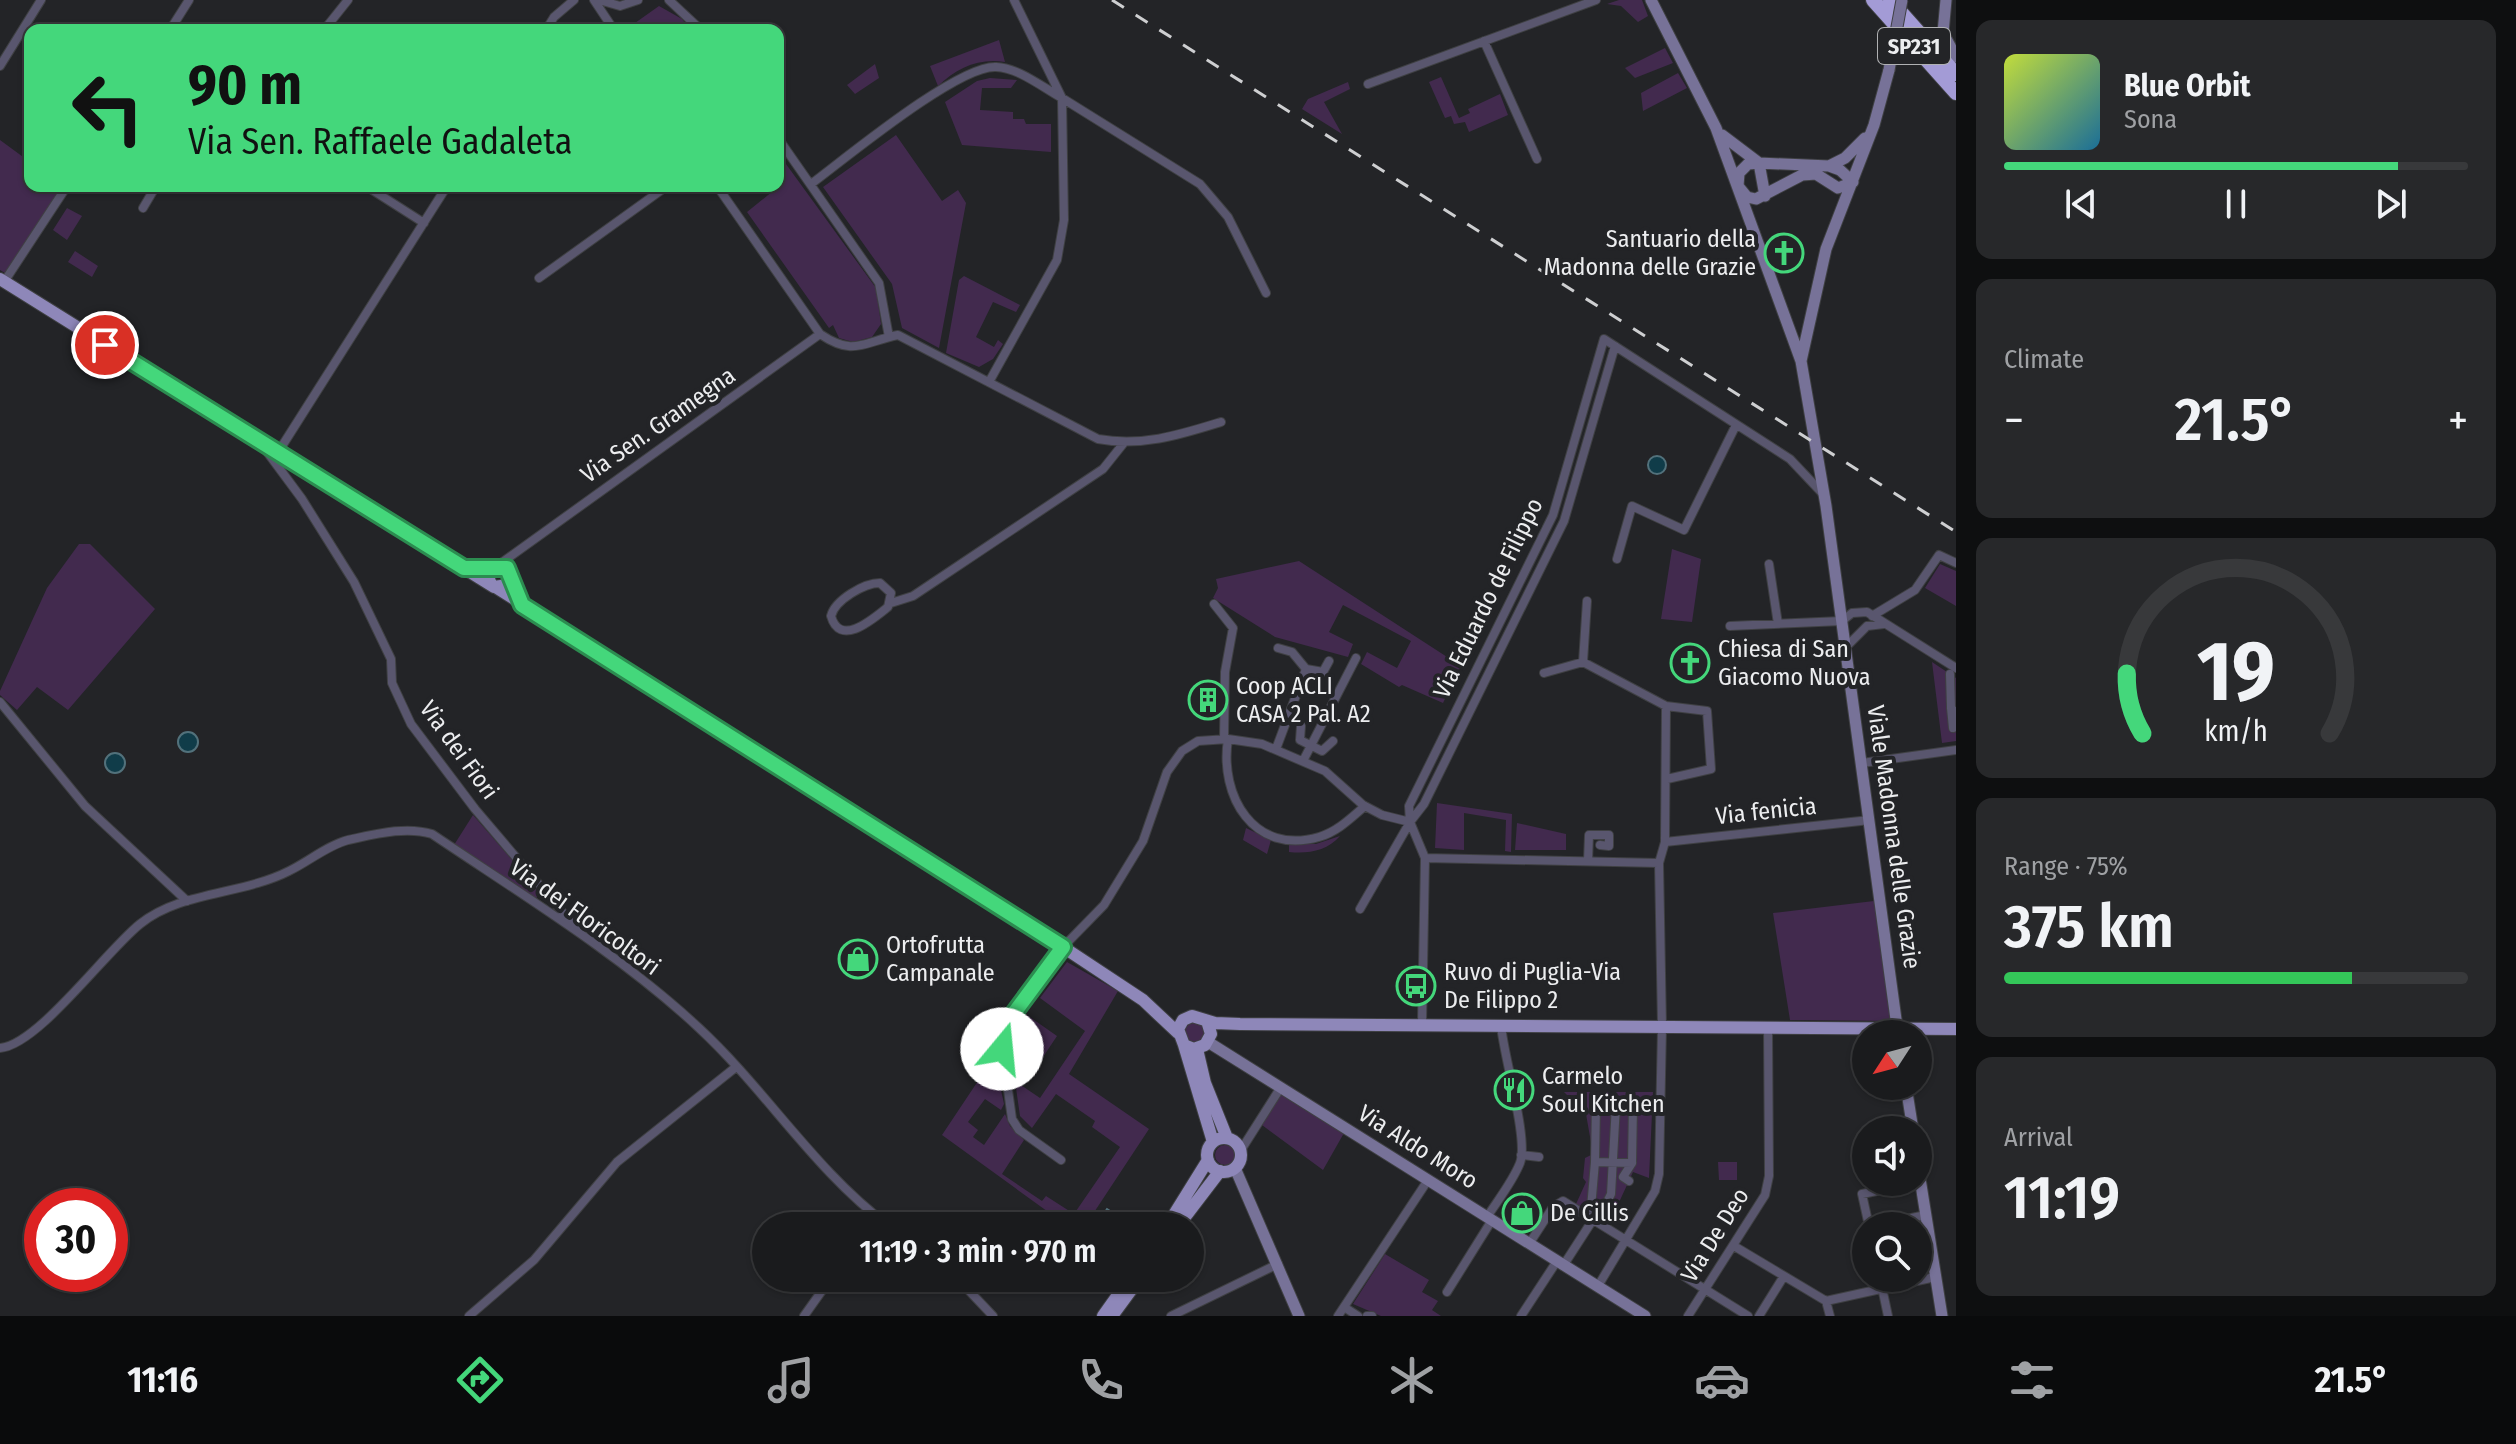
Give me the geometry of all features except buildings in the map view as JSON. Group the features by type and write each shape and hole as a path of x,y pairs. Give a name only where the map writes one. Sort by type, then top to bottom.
{"highway":[{"name":"SP231","path":"1873,0 1956,93"},
{"name":"SP231","path":"1890,0 1956,74"}],"main road":[{"path":"2,280 261,445 494,586 1143,1000 1187,1018 1198,1016 1207,1021 1240,1024 1852,1030"},
{"path":"464,568 507,568 522,605"},
{"path":"493,568 494,586"},
{"path":"494,586 511,578"},
{"path":"1143,1000 1181,1039 1213,1142"},
{"path":"1181,1039 1187,1018"},
{"path":"1189,1212 1220,1171 1235,1168 1241,1150 1227,1138 1205,1083 1207,1021"},
{"path":"1205,1043 1217,1032 1240,1024"},
{"path":"1932,1030 1956,1029"},
{"path":"1181,1039 1205,1043"},
{"path":"1176,1212 1208,1160 1208,1150 1213,1142 1227,1138"},
{"path":"1208,1160 1220,1171"},
{"path":"1103,1316 1120,1292"},
{"path":"1112,1316 1130,1292"}],"street":[{"path":"26,24 41,0"},
{"path":"174,24 189,0"},
{"path":"329,24 348,0"},
{"path":"550,24 574,0"},
{"path":"596,0 620,6 638,0"},
{"path":"596,0 610,24"},
{"path":"669,0 695,24"},
{"path":"989,382 1057,260 1064,220 1062,98 1014,0"},
{"path":"1368,84 1596,0"},
{"path":"1651,0 1716,128 1801,361"},
{"path":"1801,361 1826,249 1874,125 1889,70 1902,0"},
{"path":"1946,0 1943,33 1956,57"},
{"path":"0,66 24,27"},
{"path":"1484,41 1537,159"},
{"path":"811,184 950,84 979,68 1011,70 1200,184 1228,217 1266,293"},
{"path":"1829,166 1859,147 1874,125"},
{"path":"1716,128 1737,150 1759,163 1765,196"},
{"path":"784,146 879,283 889,337"},
{"path":"1738,186 1743,167 1759,163 1829,166 1853,182"},
{"path":"1738,186 1747,197 1765,196 1802,175 1816,174 1838,188 1853,182"},
{"path":"2,280 63,192"},
{"path":"143,208 152,192"},
{"path":"375,192 424,223"},
{"path":"277,454 443,192"},
{"path":"539,278 659,192"},
{"path":"721,192 820,334 839,347 863,347 898,335 1098,439 1123,444 1171,437 1221,422"},
{"name":"Via Sen. Gramegna","path":"493,568 820,334"},
{"name":"Via Eduardo de Filippo","path":"1604,339 1615,346 1564,521 1439,775 1419,814 1410,822 1409,806 1553,515 1604,339"},
{"path":"1615,346 1790,459 1824,495"},
{"name":"Viale Madonna delle Grazie","path":"1801,361 1846,647 1896,1020"},
{"path":"1617,559 1632,506 1684,530 1736,425"},
{"path":"891,603 889,589 880,583 871,584 834,607 832,622 838,630 854,631 891,603 913,596 1103,469 1123,444"},
{"name":"Via dei Fiori","path":"261,445 302,499 354,582 391,659 392,683 411,724 475,809 585,937"},
{"path":"511,578 519,549"},
{"path":"1872,616 1915,590 1939,555 1956,563"},
{"path":"1769,564 1778,624"},
{"path":"1839,599 1872,616 1953,671 1953,728"},
{"path":"1583,662 1587,601"},
{"path":"1214,604 1233,628 1225,672 1225,759 1229,792 1244,815 1268,834 1288,839 1318,838 1341,826 1365,806"},
{"path":"1730,626 1842,623 1861,611"},
{"path":"1842,623 1852,631 1884,624"},
{"path":"1846,647 1864,629"},
{"path":"1278,648 1292,652 1306,669 1323,672 1329,661"},
{"path":"1303,761 1356,658"},
{"path":"1544,673 1583,662 1666,706 1707,711 1711,769 1667,779"},
{"path":"1276,749 1306,669"},
{"path":"0,702 85,806 187,901"},
{"path":"1598,1286 1655,1191 1659,1174 1662,1027 1659,863 1665,842 1666,706"},
{"path":"1301,726 1300,740 1311,746 1322,751 1333,741"},
{"path":"1061,1160 1019,1130 1012,1119 1000,1032 1063,947 1104,905 1143,841 1174,760 1198,741 1226,739 1276,749 1325,771 1365,806 1410,822 1425,858 1422,1024"},
{"path":"1862,763 1956,750"},
{"name":"Via fenicia","path":"1665,842 1870,820"},
{"path":"1360,909 1410,822"},
{"name":"Via dei Floricoltori","path":"0,1048 13,1046 47,1018 143,921 187,901 232,891 286,873 344,841 414,829 432,834 585,937 698,1027 807,1149 872,1212"},
{"path":"1588,861 1589,835 1609,835 1609,846 1600,845"},
{"path":"1425,858 1659,863"},
{"path":"1447,1292 1522,1160 1513,1080 1503,1052 1501,1025"},
{"name":"Via De Deo","path":"1690,1313 1765,1195 1769,1176 1768,1028"},
{"name":"Via Aldo Moro","path":"1205,1043 1281,1087 1645,1316"},
{"path":"469,1316 534,1260 617,1162 736,1067"},
{"path":"1241,1150 1281,1087"},
{"path":"1616,1105 1611,1194 1601,1214 1591,1208 1596,1105 1616,1105 1633,1105 1632,1163 1623,1177 1629,1181"},
{"path":"1521,1155 1539,1157"},
{"path":"1595,1162 1632,1163"},
{"path":"1235,1168 1299,1316"},
{"path":"1338,1316 1428,1180"},
{"path":"1529,1244 1553,1207 1563,1201 1748,1316"},
{"path":"1521,1316 1594,1218"},
{"path":"1734,1246 1826,1301 1873,1292"},
{"path":"1932,1256 1942,1316"},
{"path":"1171,1316 1278,1264"},
{"path":"1759,1316 1784,1276"},
{"path":"804,1316 821,1292"},
{"path":"970,1292 993,1316"},
{"path":"1883,1292 1888,1316"},
{"path":"1826,1301 1830,1316"},
{"path":"1344,1307 1358,1316"},
{"path":"1690,1313 1701,1316"}],"shaded area":[{"path":"1619,0 1642,0 1648,16 1638,22 1621,6 1607,4"},
{"path":"659,6 686,24 635,24"},
{"path":"999,40 1005,62 968,66 938,86 930,66"},
{"path":"1665,48 1673,63 1635,78 1625,68"},
{"path":"875,64 879,78 855,94 847,85"},
{"path":"1678,73 1687,88 1643,111 1641,93"},
{"path":"1441,77 1459,118 1470,113 1468,109 1500,94 1508,115 1469,132 1465,122 1454,124 1451,116 1445,118 1429,82"},
{"path":"990,78 1017,80 1011,88 982,88 980,110 1013,112 1013,119 1024,119 1026,124 1051,124 1051,152 962,145 945,102 977,81"},
{"path":"1348,82 1350,89 1324,102 1342,134 1302,109 1308,99"},
{"path":"896,135 942,201 958,190 966,203 939,348 902,328 892,284 823,187"},
{"path":"0,140 24,158 24,192 59,192 5,273 0,270"},
{"path":"784,161 876,288 881,324 872,337 853,342 839,338 833,325 829,328 747,212 772,192 784,192"},
{"path":"67,208 82,216 67,240 53,230"},
{"path":"75,251 98,266 92,277 68,262"},
{"path":"964,276 1020,305 1016,312 993,302 976,337 994,347 998,340 1003,344 993,359 979,367 946,353 959,280"},
{"path":"79,544 90,544 155,609 68,710 37,687 17,710 0,695 0,691 47,588"},
{"path":"1672,549 1701,559 1692,622 1661,619"},
{"path":"1299,561 1461,666 1443,703 1402,685 1399,687 1361,664 1367,652 1397,668 1411,641 1343,605 1329,632 1353,644 1348,657 1275,637 1213,598 1218,588 1216,579"},
{"path":"1940,564 1956,571 1956,606 1925,588"},
{"path":"1932,662 1956,678 1956,741 1942,743"},
{"path":"1437,803 1512,814 1511,852 1505,851 1506,820 1464,813 1464,850 1435,848"},
{"path":"473,815 540,892 535,900 454,845"},
{"path":"1517,823 1566,834 1566,850 1515,850"},
{"path":"1246,828 1271,840 1267,854 1243,840"},
{"path":"1340,836 1317,850 1289,852 1289,844 1316,844"},
{"path":"1874,901 1891,1020 1790,1020 1773,913"},
{"path":"1067,962 1118,991 1069,1074 1149,1129 1094,1212 1075,1212 1120,1147 1092,1127 1095,1121 1056,1094 1032,1128 1020,1116 1015,1081 1040,1098 1085,1031 1040,998"},
{"path":"1027,1015 1057,1036 1033,1072 1020,1063 1013,1064 1012,1038"},
{"path":"1195,1022 1202,1025 1205,1032 1202,1039 1195,1042 1188,1039 1185,1032 1188,1025"},
{"path":"988,1066 996,1067 1004,1104 1001,1110 985,1099 968,1122 978,1130 973,1137 984,1145 1005,1114 1010,1126 1024,1140 1002,1174 1042,1201 1046,1196 1071,1212 1048,1212 942,1135"},
{"path":"1564,1092 1653,1092 1649,1178 1633,1172 1609,1224 1576,1204 1586,1182 1583,1178 1585,1158 1593,1154 1586,1114"},
{"path":"1279,1093 1344,1133 1323,1170 1262,1125"},
{"path":"1225,1145 1232,1148 1235,1155 1232,1162 1225,1165 1218,1162 1215,1155 1218,1148"},
{"path":"1718,1162 1737,1162 1737,1180 1719,1180"},
{"path":"1385,1254 1429,1280 1422,1292 1438,1301 1432,1310 1441,1316 1381,1316 1353,1304"}],"water":[{"path":"1657,456 1666,465 1657,474 1648,465"},
{"path":"188,732 195,735 198,742 195,749 188,752 181,749 178,742 181,735"},
{"path":"115,753 122,756 125,763 122,770 115,773 108,770 105,763 108,756"}],"railway":[{"path":"1112,0 1956,532"}],"place":[{"name":"Santuario della Madonna delle Grazie","path":"1784,253"},
{"name":"Chiesa di San Giacomo Nuova","path":"1690,663"},
{"name":"Coop ACLI CASA 2 Pal. A2","path":"1208,700"},
{"name":"Ortofrutta Campanale","path":"858,959"},
{"name":"Ruvo di Puglia-Via De Filippo 2","path":"1416,986"},
{"name":"Carmelo Soul Kitchen","path":"1514,1090"},
{"name":"De Cillis","path":"1522,1213"}],"route":[{"path":"105,345 261,445 464,568 507,568 522,605 1063,947 1000,1032 1002,1049"}]}
